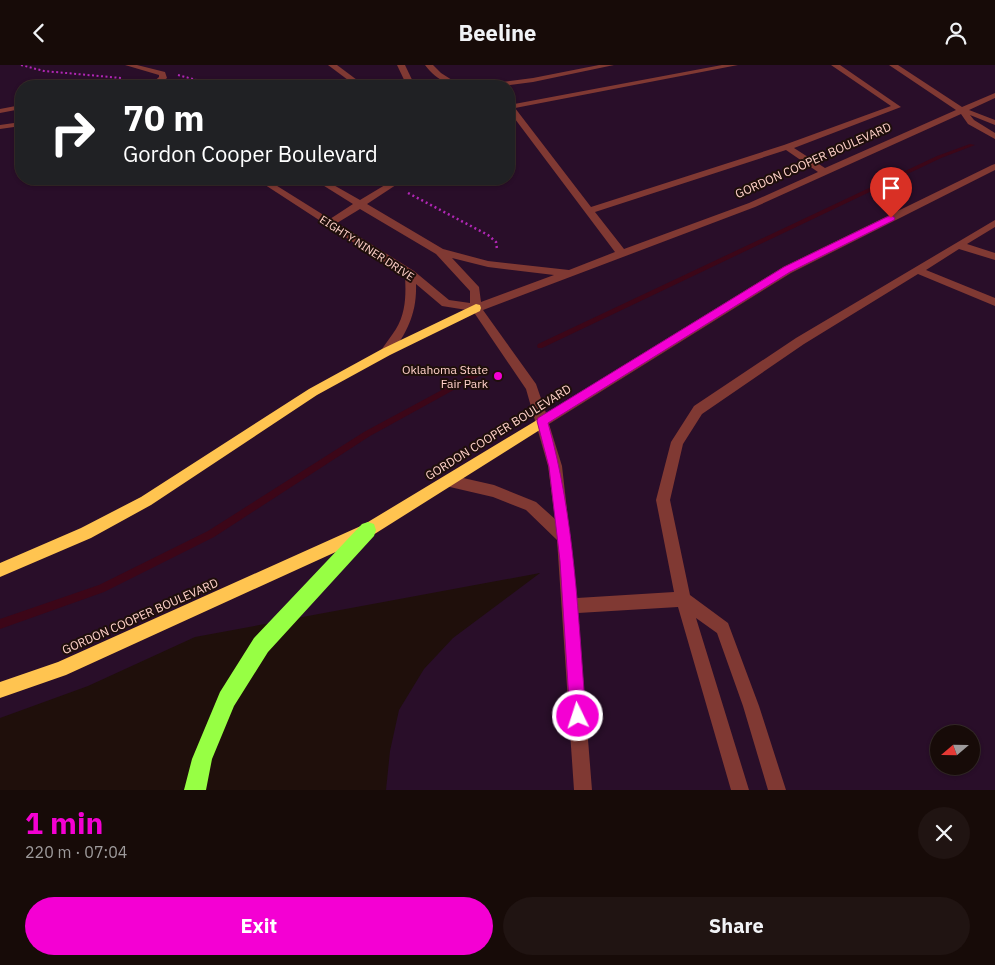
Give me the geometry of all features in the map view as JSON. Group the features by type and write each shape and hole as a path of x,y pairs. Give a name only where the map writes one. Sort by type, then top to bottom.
{"highway":[{"path":"195,790 202,759 227,699 261,645 368,530"}],"main road":[{"name":"GORDON COOPER BOULEVARD","path":"0,570 86,533 146,501 313,392 386,352 476,308"},
{"name":"GORDON COOPER BOULEVARD","path":"0,689 69,666 368,530 450,481 542,421"}],"street":[{"path":"129,65 159,72 163,75 158,80"},
{"path":"332,65 353,80"},
{"path":"401,65 408,80"},
{"path":"429,65 446,80"},
{"path":"515,83 610,65"},
{"path":"515,106 673,73 734,65"},
{"path":"590,211 787,147 897,107 836,65"},
{"path":"893,65 962,110 984,117 995,123"},
{"name":"GORDON COOPER BOULEVARD","path":"476,308 752,205 995,95"},
{"path":"0,111 15,108"},
{"path":"962,110 971,123 995,137"},
{"path":"515,114 622,254"},
{"path":"0,127 15,125"},
{"path":"787,147 825,172"},
{"name":"GORDON COOPER BOULEVARD","path":"542,421 787,270 995,167"},
{"name":"EIGHTY NINER DRIVE","path":"270,185 410,274 446,303 476,308"},
{"path":"327,185 440,252 475,290 476,308 532,387 555,467 570,606 584,790"},
{"path":"330,223 392,185"},
{"path":"740,790 683,599 663,500 677,442 698,410 800,341 995,223"},
{"path":"958,245 995,257"},
{"path":"440,252 488,264 571,273"},
{"path":"917,270 995,302"},
{"path":"386,352 400,335 410,314 412,294 410,274"},
{"path":"450,481 494,491 531,506 563,536"},
{"path":"570,606 683,599 723,628 751,706 777,790"}],"path":[{"path":"21,65 44,71 123,78"},
{"path":"163,75 176,75 196,80"},
{"path":"392,185 488,235 496,242 497,252"}],"shaded area":[{"name":"Oklahoma State Fair Park","path":"0,65 995,65 995,790 386,790 390,751 399,710 424,669 453,638 540,573 195,637 88,686 0,718"}],"waterway":[{"path":"540,346 939,157 972,145"},
{"path":"0,624 101,589 211,534 367,434 477,374"}],"place":[{"name":"Oklahoma State Fair Park","path":"498,376"}],"route":[{"path":"578,716 566,561 555,467 542,421 787,270 891,218"}]}
